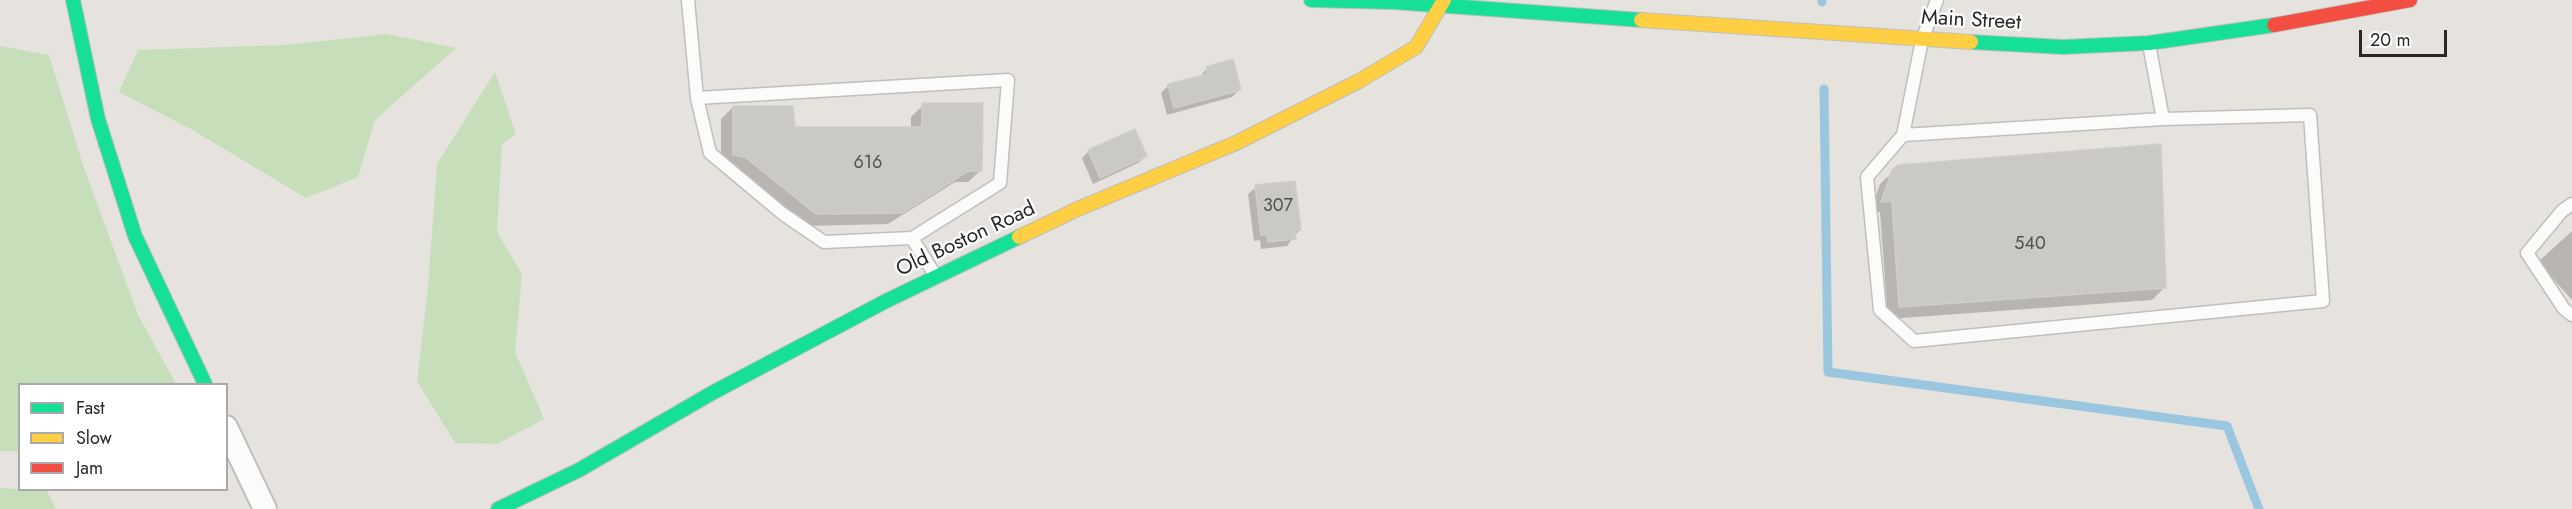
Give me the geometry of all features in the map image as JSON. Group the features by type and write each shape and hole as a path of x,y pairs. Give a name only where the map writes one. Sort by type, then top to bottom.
{"street":[{"path":"73,0 98,119 135,236 205,383"},
{"name":"Main Street","path":"1311,0 1443,3 1922,40 2063,47 2149,43 2311,20 2410,0"},
{"name":"Old Boston Road","path":"498,509 579,470 712,393 936,277 1080,208 1236,143 1359,81 1416,47 1443,3"},
{"path":"228,431 265,509"}],"lane":[{"path":"688,0 697,98 710,153 783,213 824,242 912,237 1000,183 1008,80 697,98"},
{"path":"1903,135 2163,119 2310,115 2323,300 1914,341 1880,310 1867,177 1903,135 1922,40 1937,0"},
{"path":"2149,43 2163,119"},
{"path":"2572,204 2562,211 2528,253 2564,309 2572,315"},
{"path":"912,237 936,277"}],"green space":[{"path":"387,34 456,48 375,120 358,177 306,198 189,128 119,92 138,50 285,45"},
{"path":"0,46 49,55 83,165 138,315 175,383 18,383 18,451 0,451"},
{"path":"495,72 516,134 502,144 497,232 522,274 515,352 544,419 497,444 455,443 417,381 428,287 437,164"},
{"path":"0,488 18,489 18,491 47,491 56,509 0,509"}],"building":[{"path":"1233,59 1241,90 1174,108 1168,84 1208,74 1206,67"},
{"path":"922,103 983,103 982,171 968,171 902,213 816,214 745,157 733,155 733,106 793,106 795,127 922,127"},
{"path":"1135,129 1147,156 1100,178 1088,150"},
{"path":"2161,144 2166,288 1899,307 1892,201 1881,202 1892,170 1898,165"},
{"path":"1295,181 1301,230 1295,230 1296,239 1268,242 1267,234 1261,235 1255,185"}],"waterway":[{"path":"1824,89 1828,372 2227,426 2259,509"}],"traffic: fast":[{"path":"73,0 98,119 135,236 205,383"},
{"path":"1311,0 1393,2 1641,20"},
{"path":"1971,42 2063,47 2149,43 2274,25"},
{"path":"498,509 579,470 712,393 886,301 1019,237"}],"traffic: slow":[{"path":"1019,237 1080,208 1236,143 1359,81 1416,47 1444,0"},
{"path":"1641,20 1971,42"}],"traffic: jam":[{"path":"2274,25 2410,0"}]}
